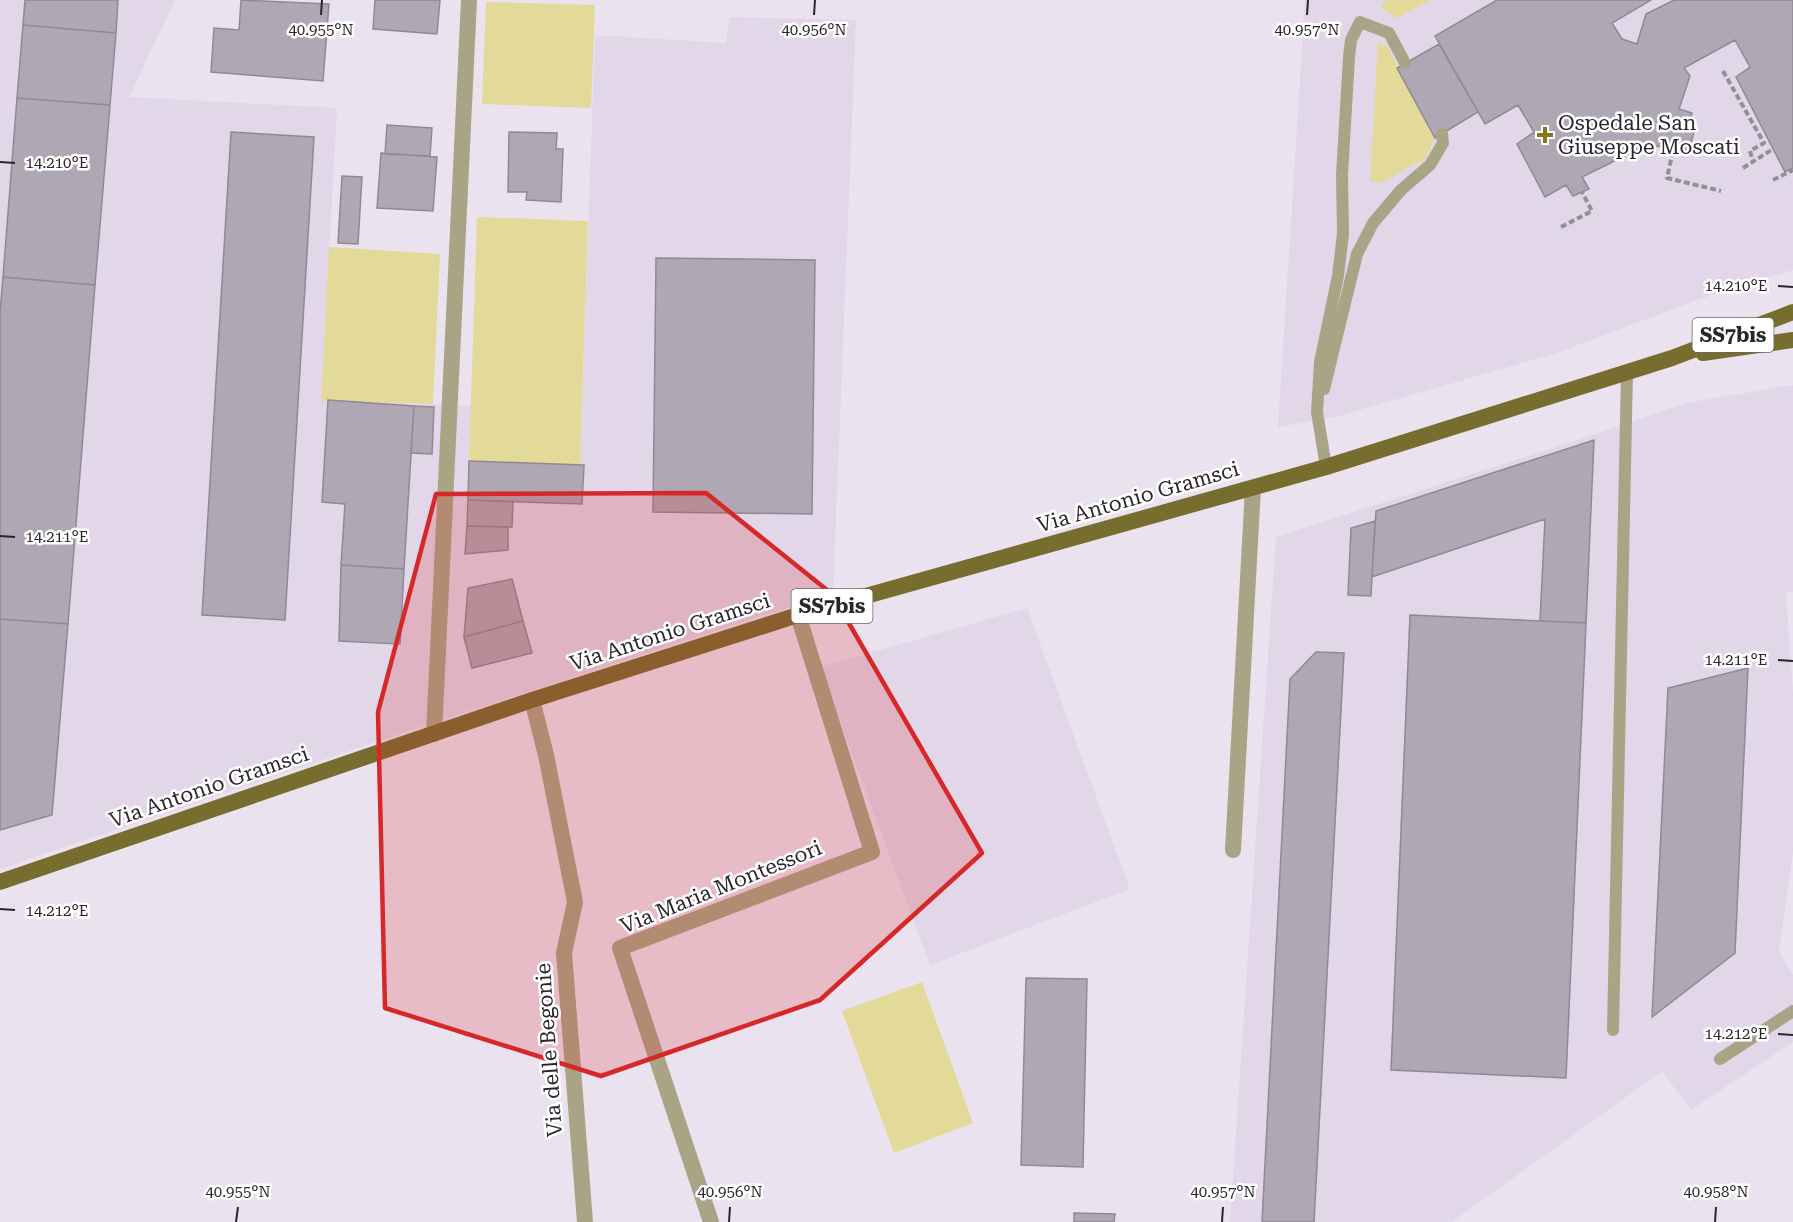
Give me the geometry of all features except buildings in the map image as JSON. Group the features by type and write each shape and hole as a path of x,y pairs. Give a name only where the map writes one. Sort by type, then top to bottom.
{"main road":[{"name":"Via Antonio Gramsci","path":"0,882 532,700 798,615 1326,467 1672,358 1793,312"},
{"name":"Via Antonio Gramsci","path":"1672,358 1793,340"}],"street":[{"path":"434,734 469,0"},
{"path":"1233,850 1253,488"},
{"name":"Via Maria Montessori","path":"711,1222 620,948 872,852 798,615"},
{"name":"Via delle Begonie","path":"532,700 546,755 575,902 564,953 585,1222"}],"lane":[{"path":"1326,467 1317,412 1320,362 1338,276 1343,234 1342,175 1349,57 1351,40 1360,22 1389,33 1405,63"},
{"path":"1317,412 1357,254 1373,224 1401,189 1430,165 1443,143 1442,135"},
{"path":"1613,1030 1627,372"},
{"path":"1720,1059 1793,1011"}],"path":[{"path":"1723,71 1764,143 1750,151 1753,161"},
{"path":"1743,168 1773,149"},
{"path":"1673,151 1667,178 1721,191"},
{"path":"1773,180 1793,170"},
{"path":"1561,227 1592,211 1582,192"}],"highlighted area":[{"path":"706,493 832,594 982,853 820,1000 601,1076 385,1008 378,712 436,494"}],"shaded area":[{"path":"0,0 175,0 129,97 337,108 321,400 471,406 469,461 580,465 595,35 726,43 729,17 856,20 833,593 435,722 0,869"},
{"name":"Ospedale San Giuseppe Moscati","path":"1305,0 1793,0 1793,270 1697,300 1554,354 1335,417 1278,427"},
{"path":"1388,0 1430,0 1397,18 1382,8 1382,4"},
{"path":"486,2 595,5 591,108 482,104"},
{"path":"1378,43 1387,46 1435,138 1423,163 1418,162 1381,183 1370,181"},
{"path":"477,217 588,221 580,465 469,461"},
{"path":"329,247 440,254 433,404 321,401"},
{"path":"1793,385 1793,592 1786,593 1793,693 1793,852 1779,951 1793,975 1793,1042 1691,1110 1662,1071 1452,1222 1230,1222 1276,537 1686,403"},
{"path":"1027,608 1130,889 930,965 820,667"},
{"path":"922,982 973,1123 894,1153 842,1011"}],"place":[{"name":"Ospedale San Giuseppe Moscati","path":"1545,135"}]}
